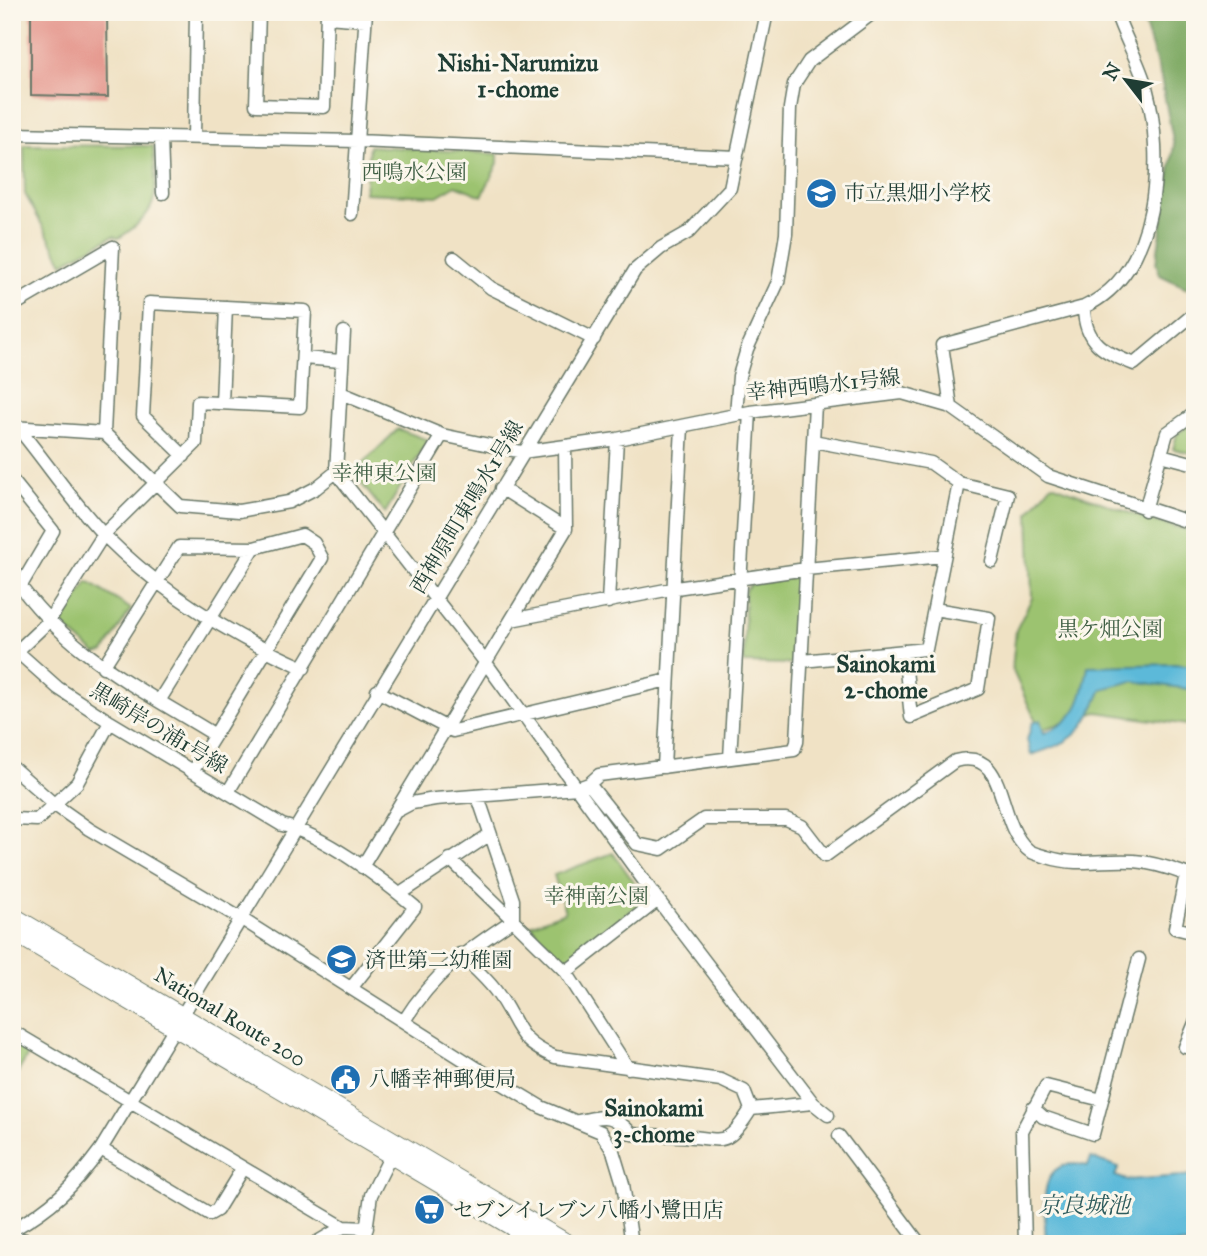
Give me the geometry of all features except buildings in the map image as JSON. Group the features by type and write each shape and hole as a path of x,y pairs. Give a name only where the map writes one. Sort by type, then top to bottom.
{"highway":[{"name":"National Route 200","path":"12,916 178,1021 394,1149 567,1244"},
{"name":"National Route 200","path":"12,931 178,1021"},
{"name":"National Route 200","path":"394,1149 542,1244"}],"street":[{"path":"194,138 197,12"},
{"path":"259,12 257,105 324,107 327,15 365,16 352,214"},
{"name":"西神原町東鳴水1号線","path":"12,1230 48,1210 76,1183 101,1149 635,270 660,248 689,232 730,188 767,12"},
{"path":"730,758 741,579 743,413 739,376 780,270 786,234 790,108 794,84 809,61 874,12"},
{"path":"951,407 942,345 1084,307 1105,297 1129,271 1142,243 1155,178 1155,135 1145,85 1116,12"},
{"path":"12,134 357,141 737,157"},
{"path":"162,138 163,193"},
{"path":"12,306 113,247 104,433"},
{"path":"454,258 491,288 594,339"},
{"path":"14,651 48,622 104,534 157,484 184,456 196,443 198,402 300,407 305,311 149,303 143,416 184,456"},
{"path":"222,403 226,307"},
{"path":"1084,307 1084,323 1102,351 1134,364 1195,313"},
{"path":"344,332 336,472 424,587 435,596 524,715 637,844 661,849 704,818 786,819 802,826 825,856 955,761 970,757 984,762 992,772 1007,822 1028,851 1068,864 1142,862 1191,876 1175,928 1195,933"},
{"path":"303,358 341,361"},
{"path":"341,393 442,435 522,453"},
{"name":"幸神西鳴水1号線","path":"522,453 617,439 743,413 902,393 951,407 1048,476 1145,510 1195,524"},
{"path":"397,811 412,803 584,786 599,775 794,750 802,662 815,404"},
{"path":"1145,510 1167,432 1195,413"},
{"path":"15,427 104,433 180,506 239,511 289,502 316,488 336,472"},
{"path":"15,427 104,534 156,583 266,651 304,668"},
{"path":"664,767 676,589 682,427"},
{"path":"228,792 442,435"},
{"path":"608,602 617,439"},
{"path":"813,441 931,463 959,483 1008,495 992,561"},
{"path":"362,867 566,529 565,446"},
{"path":"1161,455 1195,464"},
{"path":"12,480 53,531 20,587"},
{"path":"802,662 926,649 959,483"},
{"path":"501,488 566,529"},
{"path":"103,667 179,547 254,548 302,535 314,543 322,558 192,772"},
{"path":"159,701 254,548"},
{"path":"511,620 676,589 806,569 943,556"},
{"path":"12,575 48,622 103,667 215,735"},
{"path":"904,651 911,717 978,689 989,618 934,609"},
{"name":"黒崎岸の浦1号線","path":"14,651 58,688 110,722 282,825 295,828 362,867 400,894"},
{"path":"377,691 453,731 668,680"},
{"path":"13,820 37,820 78,783 110,722"},
{"path":"12,767 55,805 352,987 541,1107 601,1132 613,1151 623,1184 632,1244"},
{"path":"584,786 658,900 814,1103 828,1115"},
{"path":"478,797 513,900 513,920"},
{"path":"352,987 415,907 400,894 489,835"},
{"path":"450,859 566,972 628,1068"},
{"path":"566,972 658,900"},
{"path":"404,1021 424,990 460,954 513,920"},
{"path":"460,954 496,991 517,1029 533,1048 555,1057 721,1080 744,1091 751,1109"},
{"path":"1033,1108 1043,1117 1093,1134 1139,959"},
{"path":"1185,1047 1195,1023"},
{"path":"12,1031 242,1170 343,1227 367,1228"},
{"path":"1025,1244 1021,1131 1033,1108 1046,1086 1102,1100"},
{"path":"579,1121 604,1116 617,1118 632,1134 716,1142 732,1134 751,1109 814,1103"},
{"path":"839,1136 920,1244"},
{"path":"101,1149 209,1214 217,1210 242,1170"},
{"path":"364,1244 371,1195 394,1149"},
{"path":"314,1244 343,1227"},
{"path":"12,1237 44,1244"}],"green space":[{"path":"1141,12 1195,12 1195,292 1160,275 1156,263 1174,145 1161,78"},
{"path":"24,145 153,146 155,189 150,209 143,219 119,238 113,236 63,263 25,194"},
{"name":"西鳴水公園","path":"369,146 498,154 498,163 482,196 456,185 437,196 365,193"},
{"path":"1195,421 1195,454 1173,449 1177,434"},
{"name":"幸神東公園","path":"398,429 428,440 385,513 353,473"},
{"name":"黒ケ畑公園","path":"1052,484 1149,520 1195,532 1195,726 1097,712 1040,730 1012,669 1016,630 1032,598 1029,512"},
{"path":"794,577 798,580 795,664 744,663 745,590 751,584"},
{"path":"88,582 131,609 104,652 96,654 64,627 63,621"},
{"name":"幸神南公園","path":"613,853 646,899 572,958 559,956 530,925 565,912 554,875"},
{"path":"12,1039 31,1050 12,1082"}],"water":[{"path":"1088,666 1195,666 1195,690 1133,681 1102,689 1089,716 1076,733 1058,745 1031,755 1027,740 1032,723 1040,720 1044,733 1056,728 1072,715 1084,689"},
{"name":"京良城池","path":"1091,1158 1119,1167 1115,1176 1127,1180 1195,1175 1195,1244 1046,1244 1046,1187 1051,1176 1059,1168 1071,1164 1088,1166"}],"place":[{"name":"市立黒畑小学校","path":"821,193"},
{"name":"済世第二幼稚園","path":"342,960"},
{"name":"八幡幸神郵便局","path":"346,1079"},
{"name":"セブンイレブン八幡小鷺田店","path":"430,1210"}],"district":[{"name":"Nishi-Narumizu 1-chome","path":"518,76"},
{"name":"Sainokami 2-chome","path":"886,677"},
{"name":"Sainokami 3-chome","path":"654,1121"}]}
